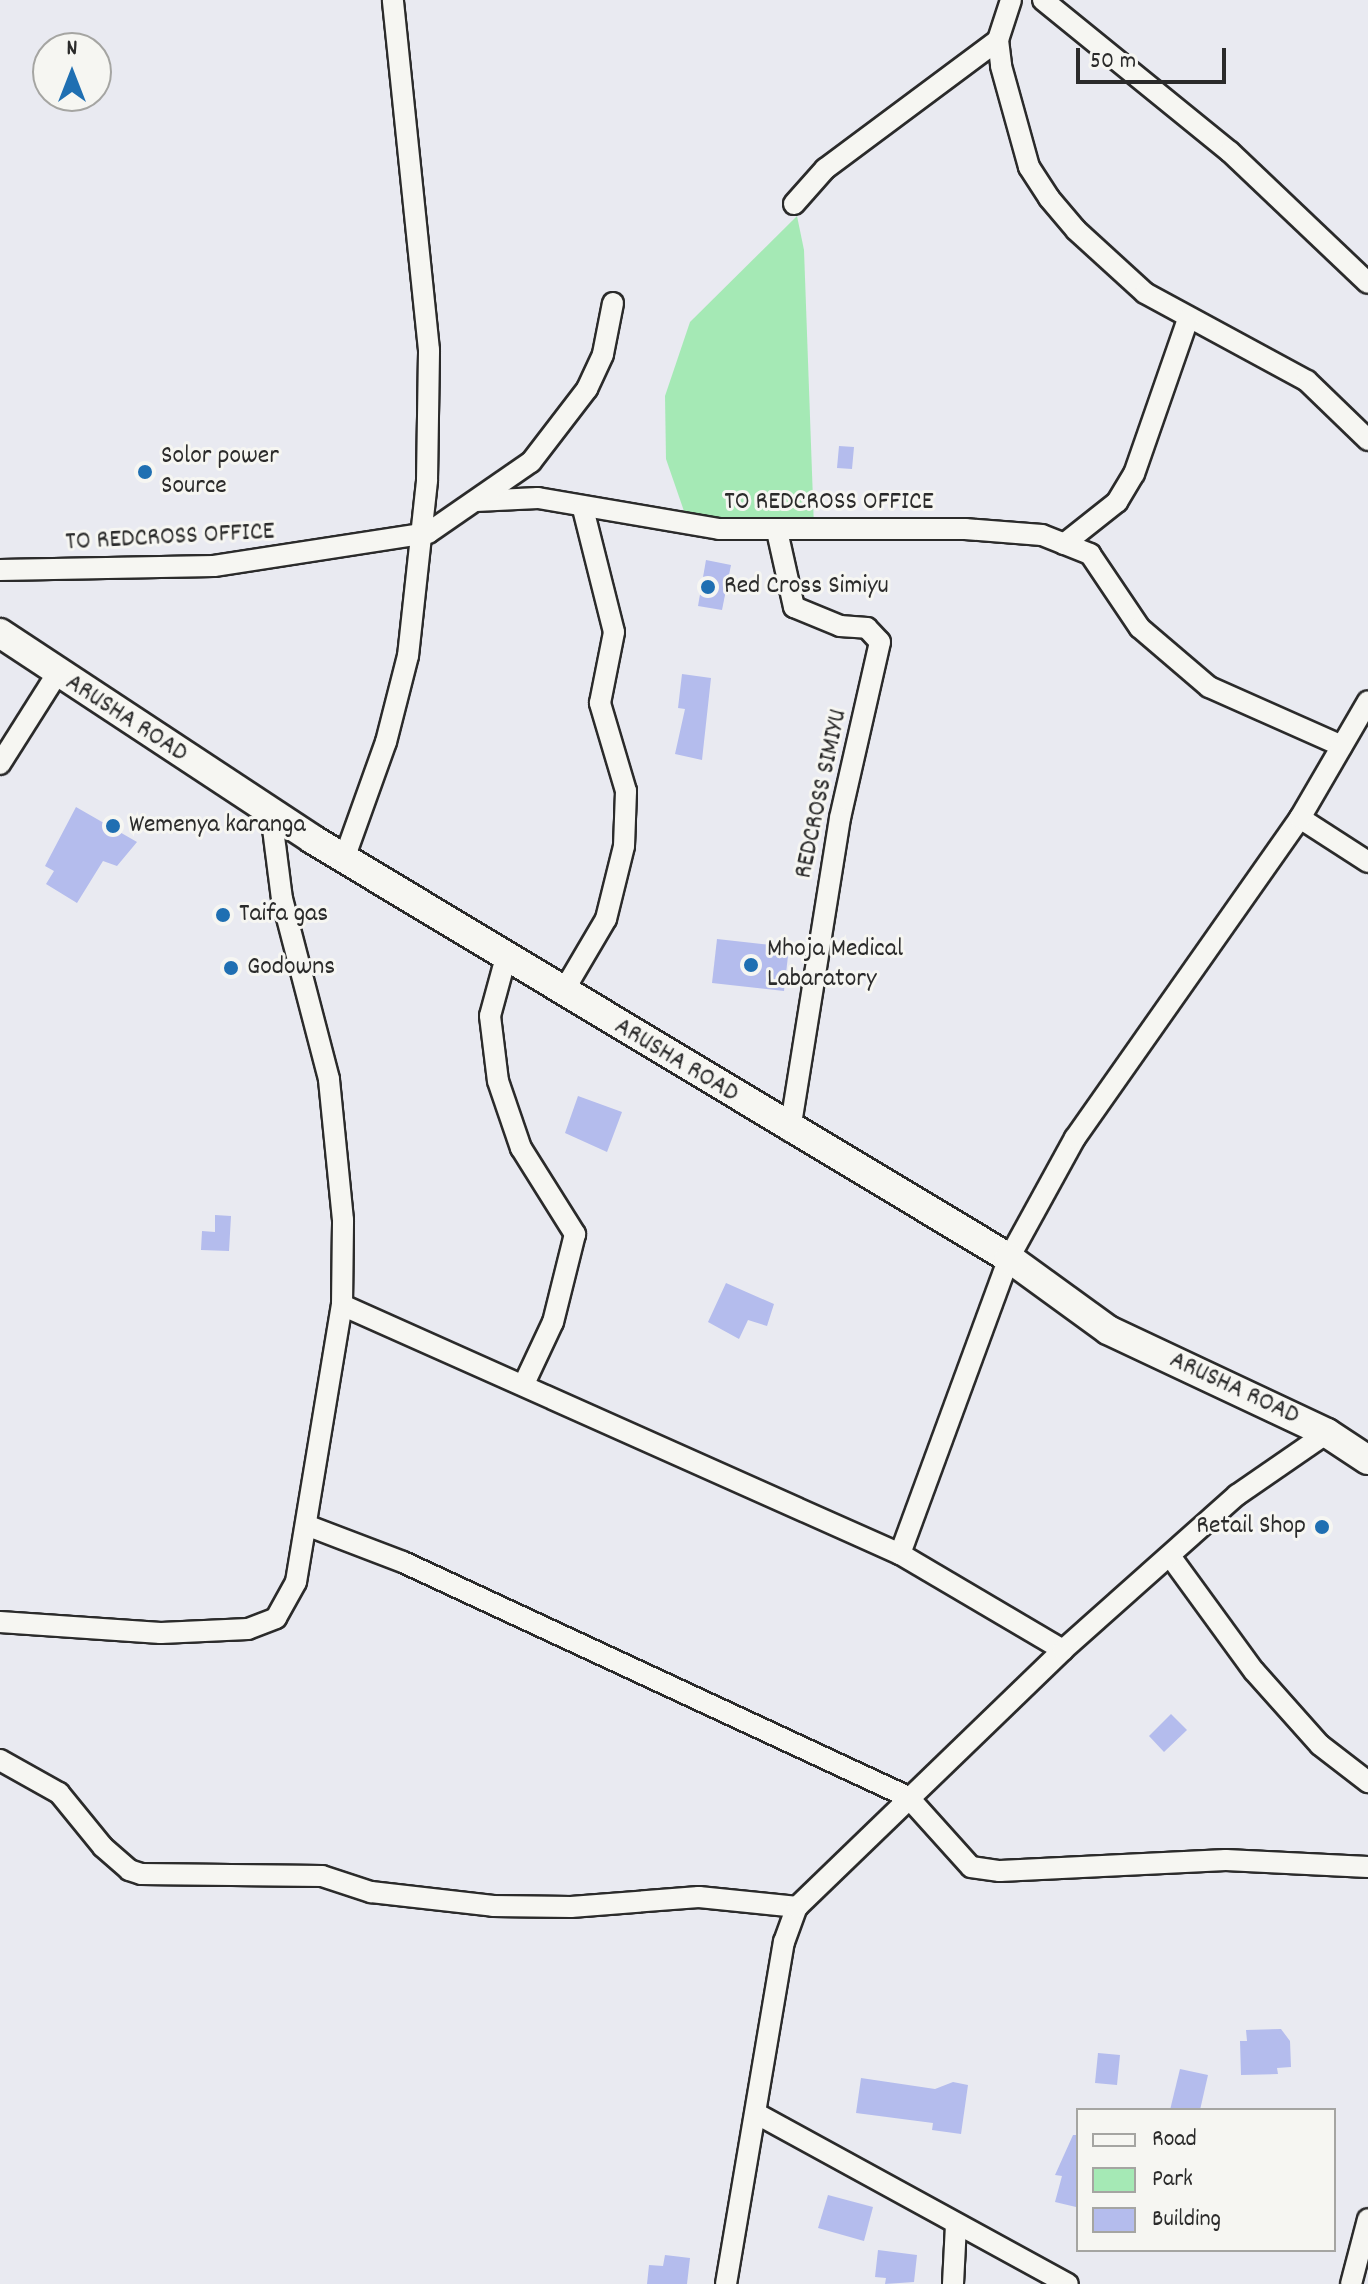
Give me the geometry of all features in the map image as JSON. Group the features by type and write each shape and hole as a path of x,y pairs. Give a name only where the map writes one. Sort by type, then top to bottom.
{"main road":[{"name":"ARUSHA ROAD","path":"0,633 57,674 344,859 790,1131 1009,1258 1108,1330 1327,1433 1368,1460"}],"street":[{"path":"344,859 386,742 408,656 419,579 417,535 427,480 429,350 393,0"},
{"path":"1011,0 998,40 1029,167 1049,198 1076,230 1145,293 1307,381 1368,440"},
{"path":"1043,0 1230,152 1368,283"},
{"path":"794,204 825,169 998,40"},
{"name":"TO REDCROSS OFFICE","path":"0,570 214,566 417,535 476,501 531,462 587,389 603,354 613,303"},
{"path":"1064,544 1117,502 1134,474 1188,319"},
{"name":"TO REDCROSS OFFICE","path":"476,501 538,498 583,509 719,529 965,529 1042,535 1090,554 1106,571 1140,628 1209,687 1342,746"},
{"path":"563,992 606,919 624,832 626,791 600,703 614,632 583,509"},
{"name":"REDCROSS SIMIYU","path":"777,531 794,607 840,626 867,628 880,642 840,818 790,1131"},
{"path":"0,764 57,674"},
{"path":"900,1554 1009,1258 1075,1138 1300,818 1368,701"},
{"path":"0,1622 161,1633 265,1626 287,1604 306,1525 342,1305 343,1220 329,1079 282,899 271,813"},
{"path":"1300,818 1368,862"},
{"path":"506,957 490,1016 498,1081 521,1148 575,1234 553,1322 524,1384"},
{"path":"342,1305 900,1554 1063,1650"},
{"path":"726,2284 759,2115 784,1942 797,1907 1063,1650 1237,1495 1327,1433"},
{"path":"306,1525 403,1562 908,1797 971,1867 988,1870 1212,1860 1368,1867"},
{"path":"1170,1556 1254,1671 1320,1745 1368,1782"},
{"path":"0,1760 59,1793 120,1864 150,1875 322,1876 371,1892 503,1906 571,1907 699,1897 797,1907"},
{"path":"759,2115 1068,2284"},
{"path":"1351,2284 1368,2219"},
{"path":"953,2284 956,2224"}],"green space":[{"path":"797,216 804,250 814,528 685,514 666,459 665,396 690,322"}],"building":[{"path":"839,446 854,447 852,469 837,468"},
{"name":"Red Cross Simiyu","path":"706,560 731,565 722,610 698,606"},
{"path":"682,674 711,678 702,760 675,754 685,709 678,708"},
{"path":"76,807 137,842 117,866 103,861 77,903 46,884 54,871 45,866"},
{"name":"Mhoja Medical Labaratory","path":"717,939 789,947 784,991 712,983"},
{"path":"578,1096 622,1112 607,1152 565,1133"},
{"path":"215,1215 231,1216 229,1251 201,1250 202,1231 215,1232"},
{"path":"726,1283 774,1304 767,1326 748,1320 739,1339 708,1322"},
{"path":"1171,1714 1187,1730 1164,1752 1149,1736"},
{"path":"1281,2029 1290,2041 1291,2067 1277,2068 1278,2074 1241,2075 1240,2041 1247,2041 1246,2030"},
{"path":"1098,2053 1120,2055 1117,2085 1095,2083"},
{"path":"1180,2069 1208,2075 1200,2108 1170,2108"},
{"path":"861,2078 935,2089 953,2082 968,2085 961,2134 932,2130 933,2123 856,2113"},
{"path":"1073,2135 1076,2135 1076,2207 1055,2202 1062,2176 1055,2175"},
{"path":"828,2195 873,2207 864,2241 818,2228"},
{"path":"878,2250 917,2255 914,2282 885,2284 886,2278 875,2277"},
{"path":"665,2255 690,2258 687,2284 647,2284 649,2265 663,2266"}],"place":[{"name":"Solor power Source","path":"145,472"},
{"name":"Red Cross Simiyu","path":"708,587"},
{"name":"Wemenya karanga","path":"113,826"},
{"name":"Taifa gas","path":"223,915"},
{"name":"Mhoja Medical Labaratory","path":"751,965"},
{"name":"Godowns","path":"231,968"},
{"name":"Retail Shop","path":"1322,1527"}]}
